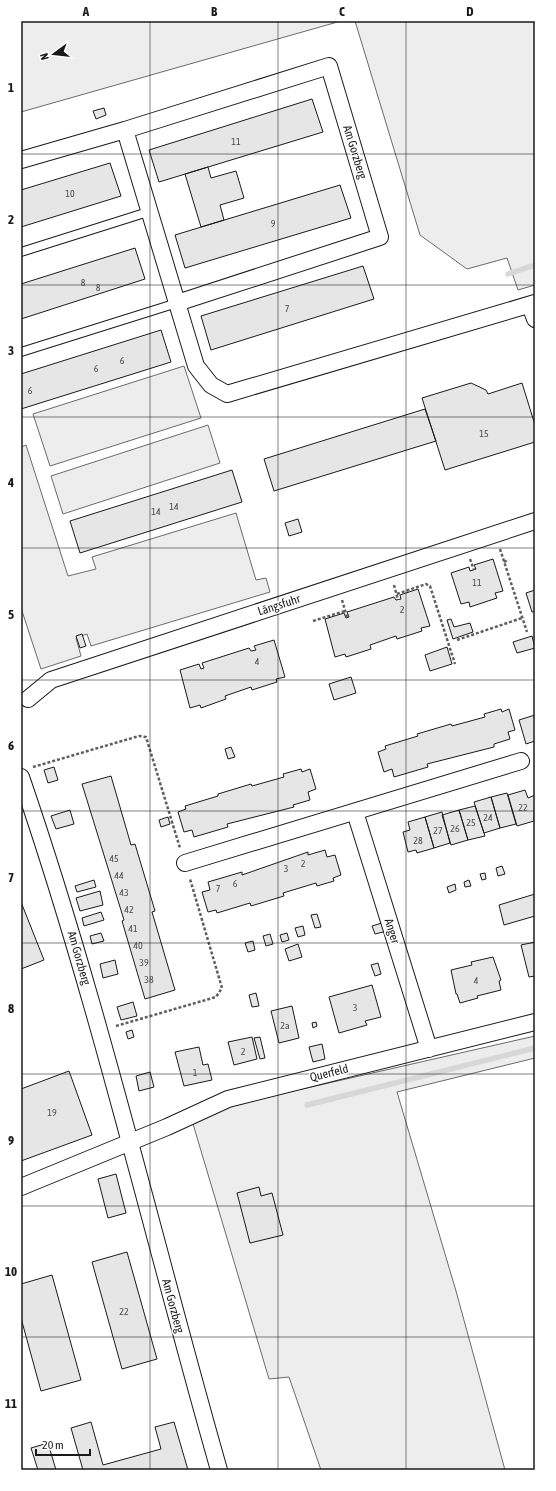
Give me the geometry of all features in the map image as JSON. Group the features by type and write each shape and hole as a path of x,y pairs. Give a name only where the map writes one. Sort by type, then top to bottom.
{"street":[{"name":"Am Gorzberg","path":"21,160 125,130 329,66 380,237 178,303"},
{"path":"125,130 151,211 196,366 211,385 227,394 533,309"},
{"name":"Längsfuhr","path":"28,699 51,680 535,521"},
{"path":"185,863 521,761"},
{"name":"Am Gorzberg","path":"26,772 100,1031 219,1470"},
{"name":"Anger","path":"355,812 429,1049"},
{"name":"Querfeld","path":"129,1142 167,1127 228,1099 535,1022"},
{"path":"21,1187 114,1150 129,1142"}],"lane":[{"path":"21,252 151,211"},
{"path":"21,352 178,303"}],"path":[{"path":"495,534 527,632"},
{"path":"504,562 508,560"},
{"path":"397,594 426,584 430,586 455,664"},
{"path":"313,621 345,611"},
{"path":"457,640 522,618"},
{"path":"26,772 139,736 146,737 222,988 216,997 100,1031"}],"shaded area":[{"path":"21,21 341,21 21,112"},
{"path":"355,21 535,21 535,285 518,290 507,258 467,269 420,235"},
{"path":"184,366 201,418 50,466 33,414"},
{"path":"208,425 220,463 63,514 51,476"},
{"path":"26,445 68,576 96,569 92,557 236,513 256,580 266,578 270,592 91,646 87,634 76,638 81,656 41,669 21,608 21,447"},
{"path":"535,1036 535,1058 397,1092 456,1291 505,1470 321,1470 289,1377 269,1379 193,1124 232,1105"}],"building":[{"path":"312,99 323,132 159,182 149,150"},
{"path":"104,108 106,115 96,119 93,111"},
{"path":"110,163 121,196 21,227 21,190"},
{"path":"208,167 211,178 236,171 244,198 220,205 224,220 201,227 185,174"},
{"path":"340,185 351,218 185,268 175,235"},
{"path":"135,248 145,279 21,319 21,284"},
{"path":"363,266 374,299 211,350 201,316"},
{"path":"161,330 171,362 21,409 21,374"},
{"path":"471,383 486,390 488,394 522,383 535,425 535,442 445,470 422,398"},
{"path":"425,409 436,441 274,491 264,459"},
{"path":"232,470 242,502 80,553 70,521"},
{"path":"298,519 302,532 289,536 285,523"},
{"path":"493,559 503,591 495,593 497,598 470,607 469,602 461,604 451,573 469,567 470,571 476,569 474,565"},
{"path":"418,589 430,626 421,628 422,631 397,639 396,636 370,645 371,649 346,657 345,654 335,657 325,619 344,613 346,618 349,617 347,612 394,597 396,600 401,599 400,595"},
{"path":"535,590 535,611 532,612 526,593"},
{"path":"451,619 454,627 470,623 473,632 453,639 447,620"},
{"path":"82,634 86,646 80,648 76,636"},
{"path":"532,636 535,648 517,653 513,642"},
{"path":"274,640 285,677 276,679 277,682 252,690 251,687 225,696 226,699 201,708 200,705 190,708 180,670 199,664 201,669 204,668 202,663 249,648 251,651 256,650 254,646"},
{"path":"447,647 452,664 430,671 425,655"},
{"path":"351,677 356,693 334,700 329,684"},
{"path":"501,709 502,712 509,709 515,730 508,732 510,739 494,744 494,747 427,764 428,767 394,777 392,769 384,772 378,752 386,749 385,746 418,736 417,734 451,724 452,726 485,717 484,714"},
{"path":"535,715 535,741 526,744 519,720"},
{"path":"231,747 235,757 228,759 225,749"},
{"path":"54,767 58,780 48,783 44,770"},
{"path":"301,769 302,772 310,769 316,789 308,792 310,800 293,805 294,807 227,824 228,827 194,837 192,830 184,832 178,812 186,809 185,806 251,784 252,786 284,777 283,774"},
{"path":"111,776 131,845 135,844 155,911 152,912 175,990 145,999 122,921 124,920 82,784"},
{"path":"525,790 528,798 535,795 534,821 517,826 508,795"},
{"path":"507,793 516,824 500,828 491,797"},
{"path":"491,797 500,828 484,833 474,802"},
{"path":"475,806 485,836 468,840 459,810"},
{"path":"70,810 74,824 56,829 51,816"},
{"path":"459,810 468,840 451,845 442,815"},
{"path":"442,812 450,843 434,848 425,817"},
{"path":"168,817 170,824 161,827 159,820"},
{"path":"425,817 434,848 417,853 416,850 408,852 403,832 410,830 408,822"},
{"path":"325,850 327,857 335,855 341,875 333,878 334,881 317,886 316,883 283,893 284,896 251,906 250,903 217,913 216,910 208,912 202,892 210,890 208,882 242,872 242,875 308,852 308,855"},
{"path":"502,866 505,874 498,876 496,868"},
{"path":"485,873 486,879 482,880 480,874"},
{"path":"94,880 96,887 77,892 75,886"},
{"path":"469,880 471,886 465,887 464,882"},
{"path":"455,884 456,890 449,893 447,887"},
{"path":"100,891 103,905 80,911 76,898"},
{"path":"535,894 535,916 504,925 499,905"},
{"path":"21,902 44,960 21,969"},
{"path":"101,912 104,920 84,926 82,918"},
{"path":"317,914 321,927 315,928 311,915"},
{"path":"385,922 387,931 375,934 372,926"},
{"path":"303,926 305,935 298,937 295,928"},
{"path":"101,933 104,941 92,944 90,936"},
{"path":"287,933 289,940 282,942 280,935"},
{"path":"270,934 273,944 266,946 263,936"},
{"path":"253,941 255,950 248,952 245,943"},
{"path":"535,942 535,976 529,977 521,945"},
{"path":"298,944 302,957 289,961 285,949"},
{"path":"493,957 501,980 499,981 501,990 477,996 478,998 460,1003 456,994 451,970 472,965 471,962"},
{"path":"115,960 118,974 103,978 100,964"},
{"path":"378,963 381,974 375,976 371,965"},
{"path":"372,985 381,1017 365,1021 367,1025 339,1033 329,997"},
{"path":"256,993 259,1006 252,1007 249,995"},
{"path":"133,1002 137,1016 121,1020 117,1007"},
{"path":"292,1006 299,1038 279,1043 271,1011"},
{"path":"316,1022 317,1026 313,1028 312,1023"},
{"path":"132,1030 134,1037 128,1039 126,1032"},
{"path":"252,1037 257,1059 234,1065 228,1042"},
{"path":"260,1037 265,1058 260,1059 254,1038"},
{"path":"322,1044 325,1059 313,1062 309,1047"},
{"path":"199,1047 203,1065 208,1064 212,1080 184,1086 175,1052"},
{"path":"69,1071 92,1135 21,1161 21,1089"},
{"path":"150,1072 154,1087 139,1091 136,1076"},
{"path":"116,1174 126,1213 108,1218 98,1179"},
{"path":"259,1187 261,1196 272,1193 283,1235 250,1243 237,1193"},
{"path":"127,1252 157,1359 122,1369 92,1262"},
{"path":"52,1275 81,1380 41,1391 21,1318 21,1284"},
{"path":"91,1422 103,1465 161,1449 155,1427 174,1422 188,1470 83,1470 71,1428"},
{"path":"48,1443 56,1470 38,1470 31,1448"}],"waterway":[{"path":"508,274 535,265"},
{"path":"307,1105 535,1048"}]}
